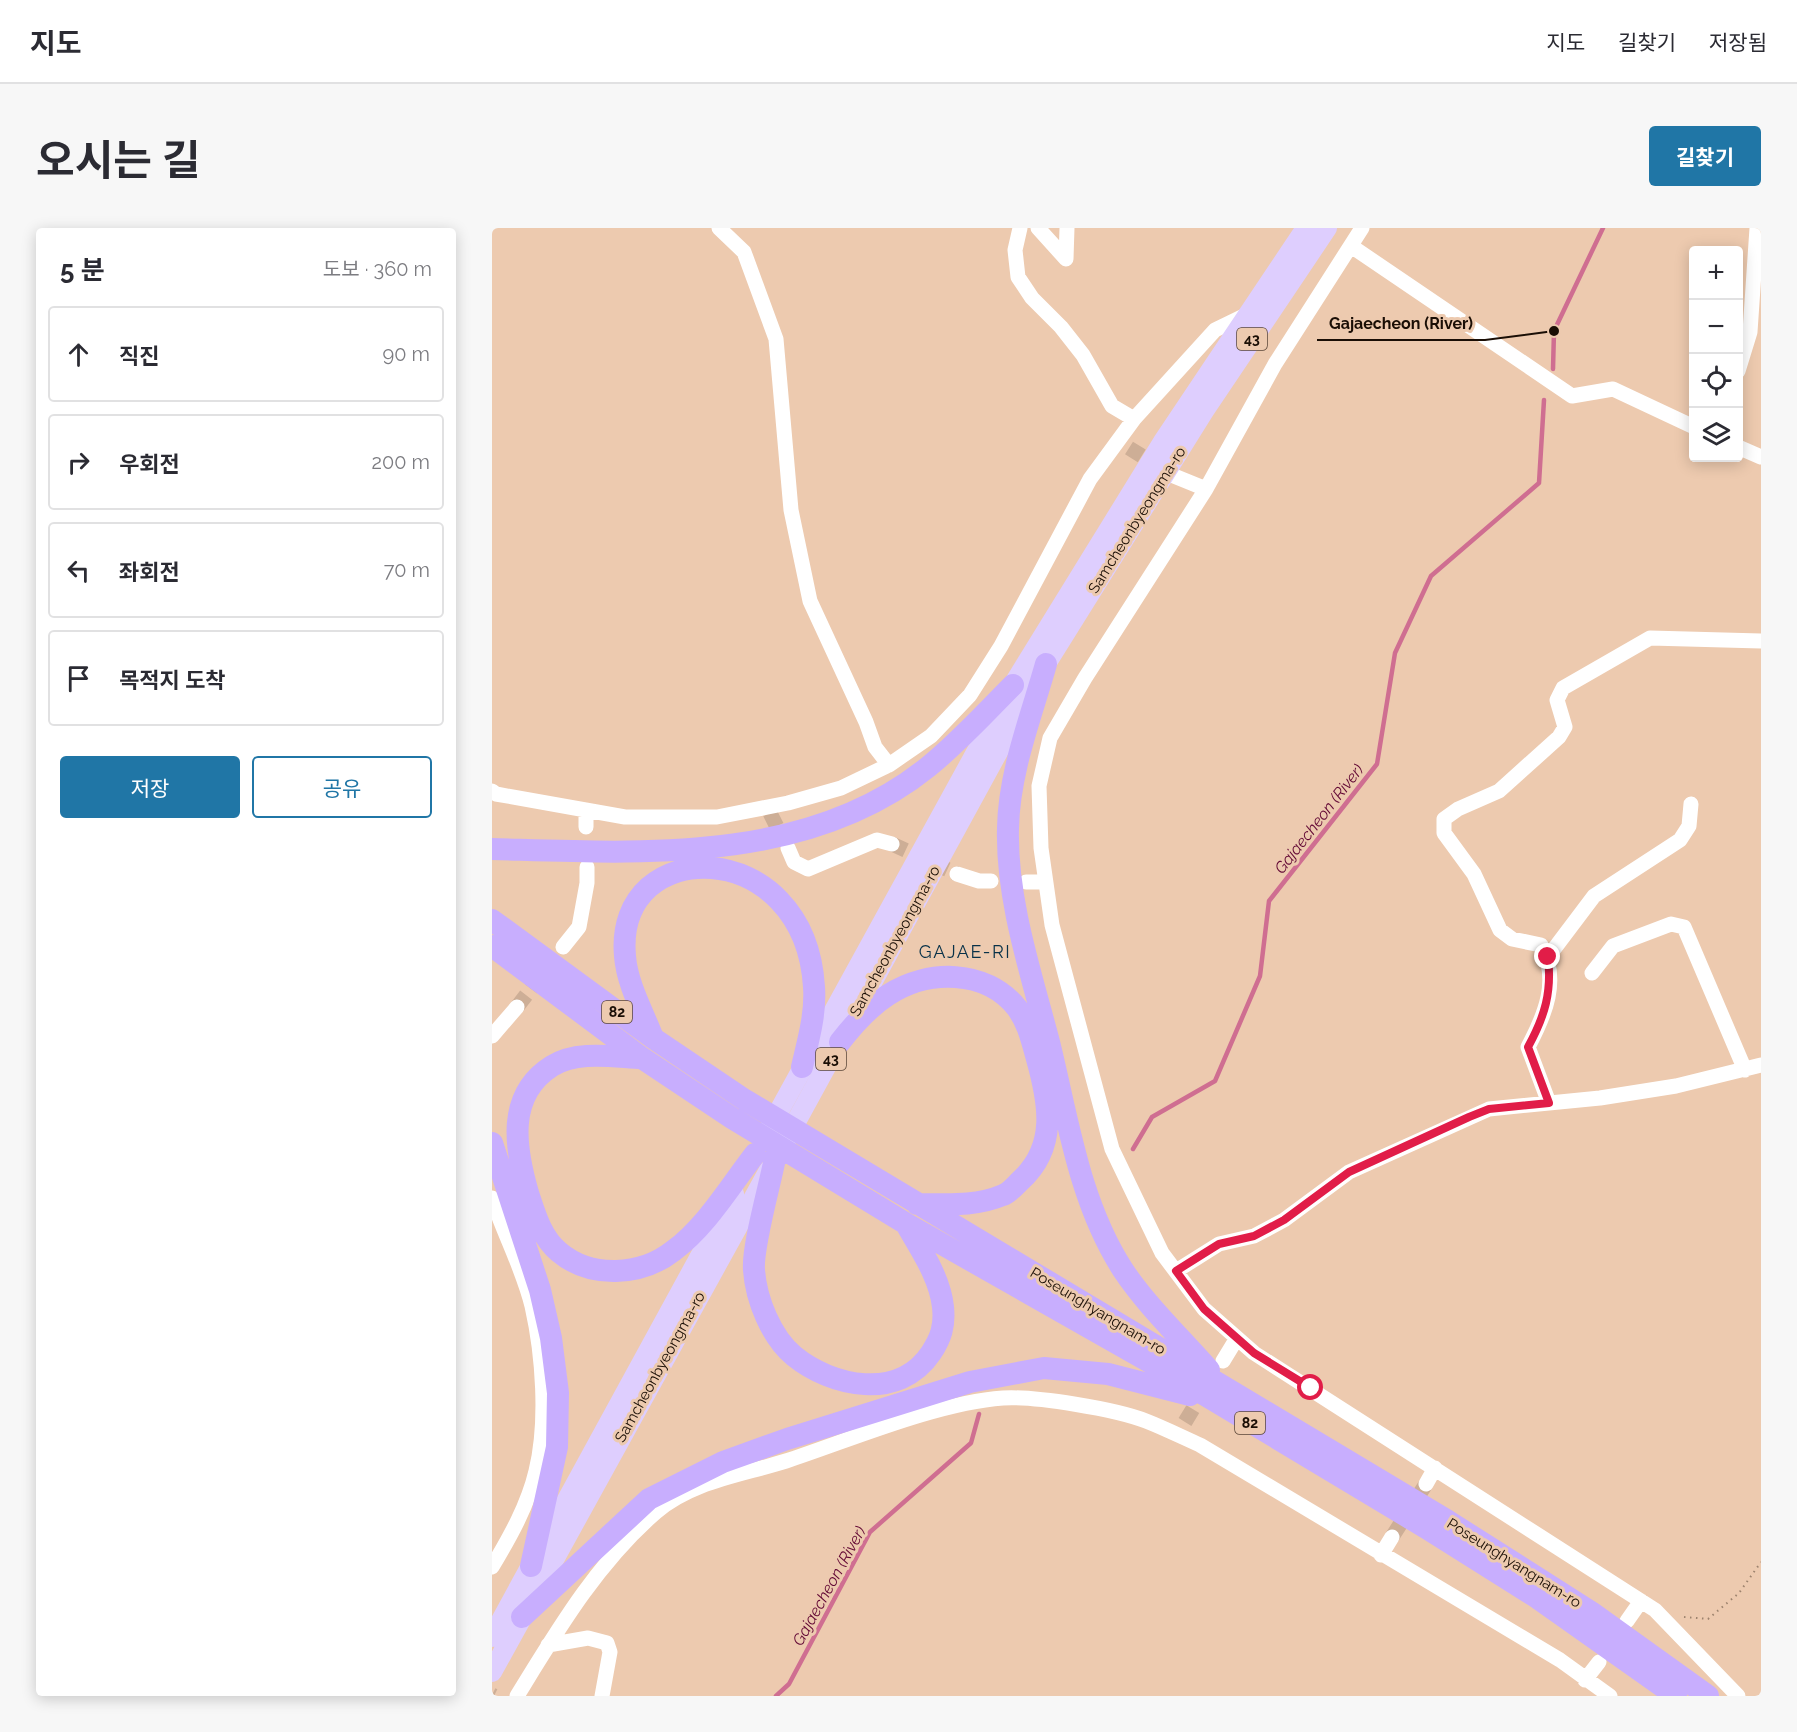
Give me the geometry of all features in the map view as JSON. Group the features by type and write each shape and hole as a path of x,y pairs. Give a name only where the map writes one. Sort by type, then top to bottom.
{"highway":[{"path":"1046,664 1010,796 1010,871 1076,1156 1102,1231 1123,1270 1218,1394"},
{"path":"492,849 616,852 716,847 792,833 844,816 927,768 1013,685"},
{"path":"654,1038 630,981 624,957 626,932 633,910 646,891 676,873 707,867 732,869 753,878 773,893 798,923 806,941 815,987 813,1019 802,1068"},
{"name":"Poseunghyangnam-ro","path":"492,920 654,1038 738,1109"},
{"name":"Poseunghyangnam-ro","path":"492,946 642,1058 738,1109 1218,1394 1448,1521 1581,1606 1708,1696"},
{"path":"765,1156 753,1269 760,1303 776,1334 792,1354 819,1372 866,1385 885,1384 909,1376 926,1361 942,1336 943,1306 937,1283 910,1213 967,1205 1005,1195 1032,1170 1043,1150 1049,1112 1047,1096 1029,1030 1017,1009 989,985 957,976 917,982 889,994 861,1016 840,1042"},
{"path":"642,1058 594,1056 572,1059 554,1065 536,1079 525,1094 516,1134 518,1159 537,1220 559,1252 585,1266 602,1270 622,1272 646,1267 673,1251 765,1156"},
{"path":"492,1143 540,1290 551,1338 558,1393 557,1447 531,1566"},
{"path":"522,1617 649,1499 723,1462 937,1392 970,1382 1044,1368 1108,1374 1218,1394"},
{"name":"Poseunghyangnam-ro","path":"1218,1394 1536,1597 1676,1696"}],"main road":[{"name":"Samcheonbyeongma-ro","path":"492,1672 765,1156 802,1068 1013,685 1164,440 1306,228"},
{"name":"Samcheonbyeongma-ro","path":"492,1637 765,1156 840,1042 1046,664 1204,411 1327,228"}],"street":[{"path":"719,228 744,252 776,339 791,510 810,601 866,722 875,747 889,765"},
{"path":"1020,228 1015,250 1018,277 1032,298 1061,327 1083,355 1112,406 1134,419"},
{"path":"1038,228 1066,259 1067,228"},
{"path":"1362,228 1275,364 1206,489 1085,678 1050,738 1039,786 1041,848 1052,925 1112,1149 1162,1253 1204,1309 1254,1353 1655,1610 1737,1696"},
{"path":"1743,355 1750,332 1757,228"},
{"path":"1351,246 1572,396 1613,389 1689,425"},
{"path":"492,791 625,817 717,817 768,810 841,788 889,765 931,736 970,695 1001,646 1090,479 1123,445 1134,419 1215,330 1250,313"},
{"path":"1743,449 1761,457"},
{"path":"1174,476 1206,489"},
{"path":"1549,1103 1528,1047 1547,1005 1551,982 1548,957 1541,945 1512,939 1500,930 1474,874 1444,832 1444,819 1458,809 1499,791 1559,737 1565,727 1557,700 1563,688 1650,638 1761,641"},
{"path":"1548,957 1594,896 1680,840 1689,826 1691,804"},
{"path":"586,810 586,826"},
{"path":"788,848 795,862 808,868 877,840 892,844"},
{"path":"563,947 579,927 587,883 587,867"},
{"path":"957,874 979,881 991,881"},
{"path":"1026,882 1046,882"},
{"path":"1592,973 1613,946 1671,924 1684,927 1745,1071"},
{"path":"492,1036 517,1007"},
{"path":"1176,1271 1219,1244 1254,1236 1284,1220 1349,1172 1489,1109 1676,1086 1745,1071 1761,1065"},
{"path":"492,1198 531,1304 541,1363 541,1421 536,1470 516,1527 492,1567"},
{"path":"1222,1361 1237,1338"},
{"path":"517,1696 574,1604 657,1511 703,1484 767,1467 942,1410 1003,1398 1076,1405 1181,1428 1200,1445 1560,1660 1585,1680 1611,1696"},
{"path":"1426,1484 1435,1468"},
{"path":"1381,1555 1392,1537"},
{"path":"1627,1621 1641,1602"},
{"path":"548,1645 588,1638 607,1643 610,1652 602,1696"},
{"path":"1585,1680 1599,1662"}],"path":[{"path":"1655,1610 1685,1618 1708,1619 1739,1593 1761,1562"}],"waterway":[{"name":"Gajaecheon (River)","path":"1553,369 1554,331 1603,228"},
{"name":"Gajaecheon (River)","path":"1133,1149 1152,1117 1215,1081 1260,976 1269,901 1377,764 1395,653 1431,576 1539,483 1544,400"},
{"name":"Gajaecheon (River)","path":"776,1696 789,1684 870,1532 971,1443 979,1414"}],"tunnel":[{"path":"1129,448 1158,466"},
{"path":"770,813 785,843"},
{"path":"892,844 957,874"},
{"path":"517,1007 543,973"},
{"path":"1185,1422 1207,1386"},
{"path":"1392,1537 1426,1484"}],"place":[{"name":"Gajaecheon (River)","path":"1554,331"}],"district":[{"name":"GAJAE-RI","path":"965,951"}],"route":[{"path":"1311,1388 1254,1353 1204,1309 1176,1271 1219,1244 1254,1236 1284,1220 1349,1172 1469,1117 1489,1109 1549,1103 1528,1047 1547,1005 1551,982 1548,957"}]}
